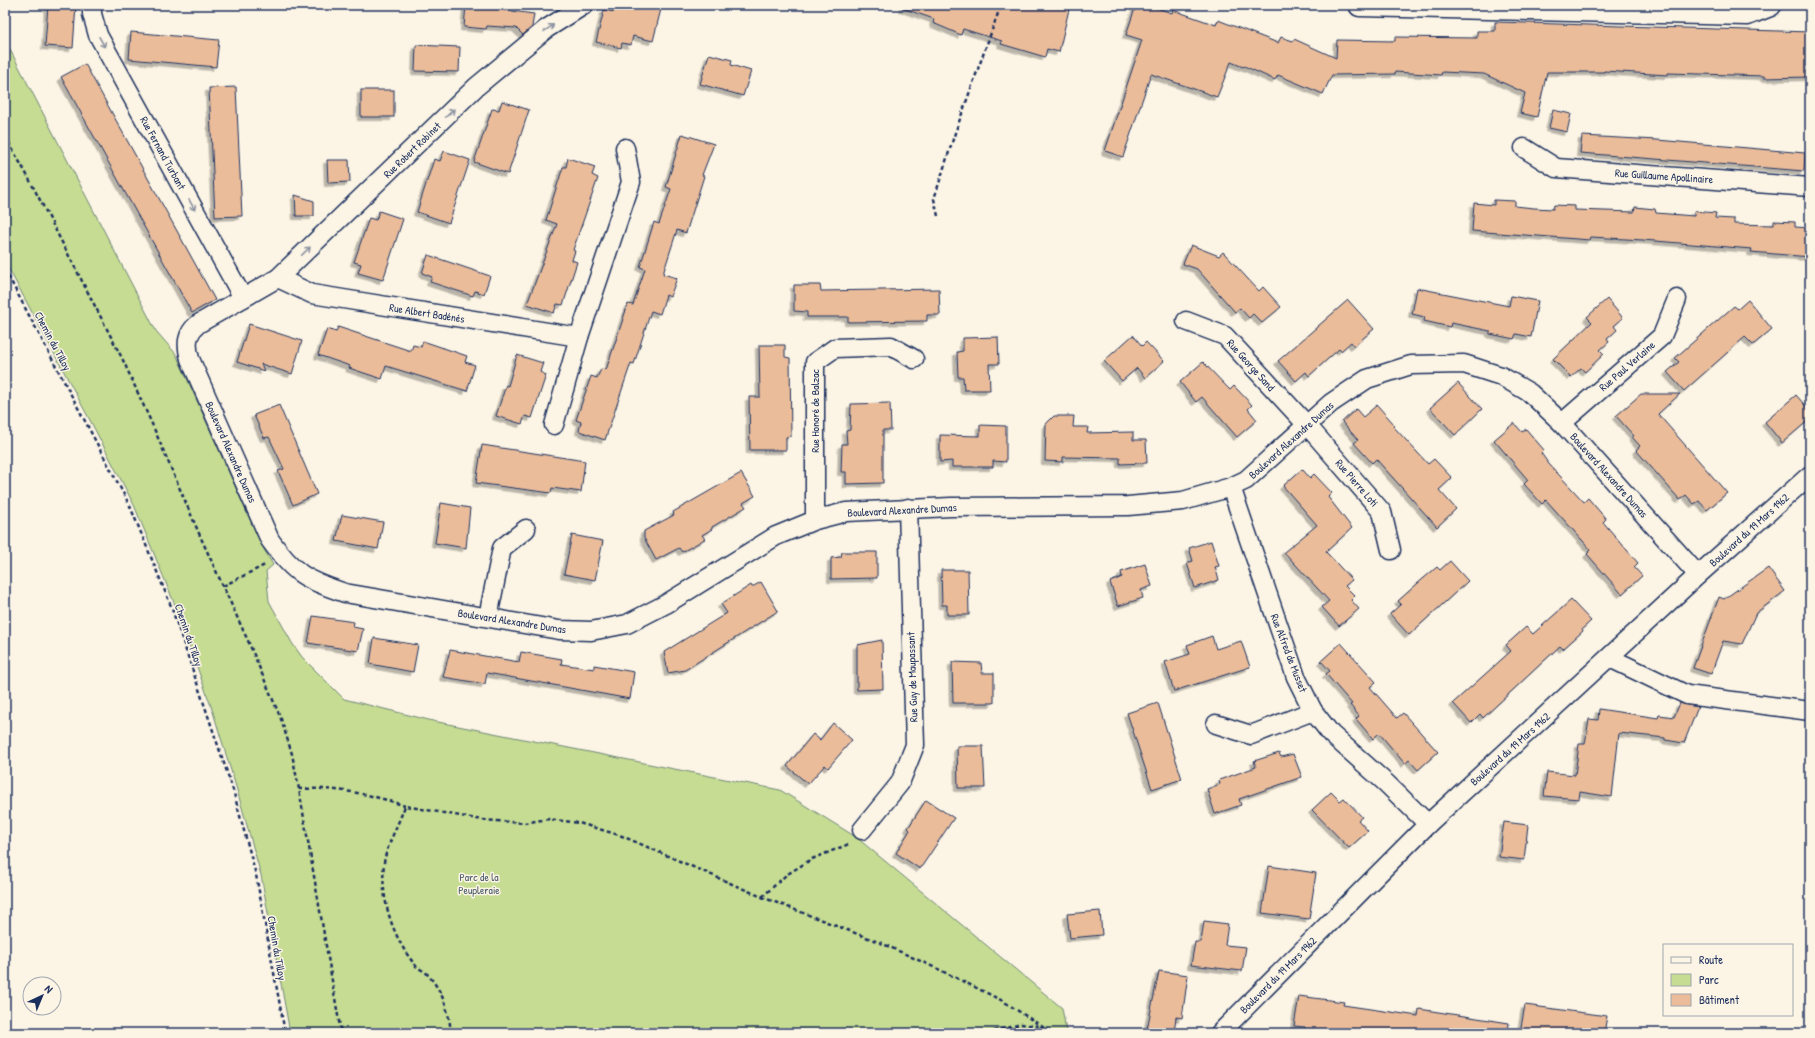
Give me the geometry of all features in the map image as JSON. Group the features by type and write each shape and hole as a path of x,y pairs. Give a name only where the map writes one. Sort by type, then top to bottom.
{"street":[{"name":"Rue Fernand Turbant","path":"92,5 92,14 98,34 243,298"},
{"name":"Rue Robert Robinet","path":"243,298 278,278 481,83 546,29 584,5"},
{"path":"1360,5 1748,14 1770,5"},
{"path":"554,425 579,337 631,182 625,148"},
{"name":"Rue Guillaume Apollinaire","path":"1524,148 1556,168 1810,187"},
{"name":"Rue Albert Badénés","path":"278,278 312,294 579,337"},
{"name":"Boulevard Alexandre Dumas","path":"243,298 198,324 191,330 186,347 190,359 270,540 281,555 296,571 315,583 345,593 559,630 591,631 627,624 666,604 776,536 815,520 846,512 908,508 1128,506 1183,501 1231,487 1246,480 1331,402 1367,379 1411,364 1464,364 1501,376 1530,393 1562,423 1698,575"},
{"name":"Rue Paul Verlaine","path":"1562,423 1662,336 1677,299"},
{"name":"Rue George Sand","path":"1186,321 1225,336 1306,424"},
{"name":"Rue Honoré de Balzac","path":"815,520 815,362 834,348 891,346 914,359"},
{"name":"Rue Pierre Loti","path":"1306,424 1382,512 1392,550"},
{"name":"Boulevard du 19 Mars 1962","path":"1229,1030 1428,824 1610,658 1698,575 1810,475"},
{"name":"Rue Alfred de Musset","path":"1231,487 1296,677 1313,711 1331,734 1386,783 1428,824"},
{"name":"Rue Guy de Maupassant","path":"856,836 900,783 915,745 908,508"},
{"path":"488,617 502,548 526,529"},
{"path":"1610,658 1687,695 1810,711"},
{"path":"1216,724 1251,735 1313,711"}],"path":[{"path":"938,216 934,199 958,125 1001,5"},
{"path":"5,136 27,175 122,358 224,586 281,719 292,754 299,789 341,1033"},
{"name":"Chemin du Tilloy","path":"5,270 130,506 171,606 230,783 256,875 285,1033"},
{"path":"224,586 257,570 281,555"},
{"path":"299,789 327,789 384,798 405,806 482,820 524,822 548,819 580,823 622,836 762,897 881,943 940,970 1003,1001 1052,1033"},
{"path":"405,806 384,862 388,909 393,928 401,945 417,967 427,974 441,992 450,1014 451,1033"},
{"path":"762,897 786,875 812,859 856,836"},
{"path":"987,1033 1021,1024 1040,1026"}],"green space":[{"name":"Parc de la Peupleraie","path":"5,40 156,331 176,354 261,544 273,565 266,571 269,601 292,643 302,657 344,699 433,721 780,790 856,837 1062,1008 1066,1031 1075,1033 290,1033 261,875 212,709 175,605 134,505 5,262"}],"building":[{"path":"48,5 76,5 73,48 45,46"},
{"path":"466,5 505,5 504,10 534,14 532,27 523,35 516,28 487,26 486,29 464,27"},
{"path":"615,5 662,5 653,41 633,36 631,45 622,43 621,48 596,42 604,10 614,12"},
{"path":"903,5 1070,5 1059,52 1047,49 1045,57 1001,44 1002,41 963,29 961,35 933,23 934,19 902,8"},
{"path":"1136,5 1148,5 1172,13 1173,10 1216,25 1218,20 1278,43 1281,37 1293,41 1294,39 1336,58 1337,40 1395,41 1395,37 1477,38 1477,31 1495,31 1495,22 1810,32 1810,77 1764,78 1764,76 1668,73 1668,75 1604,71 1547,72 1537,117 1520,113 1525,93 1484,74 1442,72 1441,75 1395,72 1395,74 1332,75 1323,94 1278,75 1275,80 1244,66 1243,67 1231,62 1217,97 1151,74 1123,157 1105,151 1142,40 1126,35"},
{"path":"131,32 219,40 216,67 129,59"},
{"path":"416,45 460,47 459,72 415,71"},
{"path":"709,54 732,60 731,65 751,71 743,96 700,84"},
{"path":"85,64 215,300 192,313 61,77"},
{"path":"236,87 242,216 215,217 209,88"},
{"path":"361,90 394,90 394,117 361,117"},
{"path":"502,101 529,110 508,174 474,162 492,109 499,110"},
{"path":"1553,110 1571,114 1567,132 1549,128"},
{"path":"682,134 714,144 702,175 704,176 686,233 677,230 663,274 677,278 670,297 666,295 660,314 651,311 634,364 631,363 605,440 579,431 581,422 576,420 591,376 597,378 601,369 606,370 628,304 633,305 645,269 640,267 654,222 659,224 671,189 666,187"},
{"path":"1582,136 1657,140 1805,153 1804,171 1580,153"},
{"path":"444,151 470,160 449,223 417,212 434,159 440,161"},
{"path":"568,158 595,167 592,175 598,178 573,250 575,251 572,260 577,262 563,305 557,304 554,313 527,304 557,224 546,220 563,167 566,167"},
{"path":"327,160 349,160 350,182 328,183"},
{"path":"295,195 314,201 314,216 296,216"},
{"path":"1494,200 1515,201 1515,206 1534,208 1553,209 1554,205 1575,206 1575,210 1634,212 1635,207 1655,209 1656,213 1694,216 1694,211 1716,213 1715,218 1734,219 1734,224 1774,225 1774,221 1795,222 1795,227 1810,228 1810,257 1751,252 1752,249 1643,240 1591,237 1590,240 1472,231 1474,203 1494,205"},
{"path":"379,211 403,219 383,280 358,273 361,264 354,262 369,218 376,220"},
{"path":"1191,245 1219,256 1223,252 1259,291 1263,287 1281,307 1262,323 1253,314 1249,318 1240,308 1235,312 1197,269 1183,264"},
{"path":"428,255 490,276 484,294 475,291 473,296 430,282 432,277 422,273"},
{"path":"794,285 820,285 821,291 939,289 940,315 927,315 927,321 848,322 848,317 807,317 807,312 794,311"},
{"path":"1417,288 1509,306 1511,296 1538,301 1531,337 1516,334 1514,339 1490,334 1490,331 1451,323 1450,327 1424,321 1425,317 1412,314"},
{"path":"1607,299 1623,318 1614,326 1617,330 1607,339 1609,342 1600,350 1604,354 1585,372 1581,368 1571,377 1553,359 1592,322 1587,317"},
{"path":"1348,300 1374,329 1354,346 1351,342 1341,351 1339,349 1309,376 1306,372 1296,381 1278,361"},
{"path":"1748,300 1772,329 1753,345 1745,337 1684,391 1667,372 1679,362 1675,358 1734,306 1738,309"},
{"path":"249,324 302,341 292,374 261,364 264,371 237,362"},
{"path":"338,327 411,351 413,345 421,347 423,341 467,356 465,362 475,365 467,391 386,366 382,379 349,368 350,366 318,355 327,329 336,332"},
{"path":"1133,335 1142,346 1146,342 1164,361 1145,378 1137,368 1122,381 1104,361"},
{"path":"998,337 999,364 989,364 990,390 964,390 963,377 958,377 957,352 963,351 963,338"},
{"path":"759,345 785,345 785,357 790,358 791,436 786,437 786,450 750,450 749,397 760,397"},
{"path":"517,355 543,363 540,372 546,375 532,418 525,416 522,424 496,416 506,385 508,386"},
{"path":"1203,362 1230,390 1234,386 1252,405 1248,409 1257,420 1237,437 1202,397 1196,402 1180,382"},
{"path":"1458,383 1482,409 1455,435 1430,408"},
{"path":"1641,394 1680,394 1658,414 1727,493 1707,510 1699,501 1694,504 1686,495 1680,500 1636,450 1640,446 1632,437 1634,436 1616,416"},
{"path":"1796,395 1810,411 1810,419 1782,443 1765,422"},
{"path":"890,403 891,430 883,430 883,483 846,484 846,472 841,472 842,444 847,444 846,431 850,430 851,404"},
{"path":"279,405 317,494 293,505 278,471 284,469 269,437 264,438 254,415"},
{"path":"1377,405 1394,424 1393,426 1428,464 1434,459 1452,478 1439,490 1456,509 1437,527 1376,459 1372,463 1354,443 1358,440 1342,422 1356,409 1363,417"},
{"path":"1054,416 1074,416 1073,427 1088,427 1087,433 1133,432 1133,440 1146,440 1147,463 1120,464 1120,458 1063,457 1063,462 1045,461 1046,424"},
{"path":"1514,423 1522,432 1526,429 1544,450 1541,453 1548,463 1584,502 1588,498 1606,519 1603,522 1638,563 1634,567 1642,576 1622,594 1587,554 1591,550 1546,500 1542,504 1524,484 1528,480 1494,440"},
{"path":"980,425 1006,426 1006,462 993,461 993,467 952,467 952,461 940,462 940,435 980,436"},
{"path":"482,445 585,461 581,492 552,488 551,493 476,483"},
{"path":"1302,469 1310,478 1314,474 1332,493 1328,497 1352,528 1326,552 1352,580 1345,586 1355,596 1351,600 1359,609 1339,626 1322,607 1329,601 1284,552 1317,525 1283,486"},
{"path":"741,473 755,496 743,503 746,507 712,527 712,529 702,535 705,539 682,552 679,548 656,560 644,538 644,531 674,515 673,512"},
{"path":"441,503 470,508 466,548 435,543"},
{"path":"342,515 383,522 378,549 336,541"},
{"path":"572,535 603,541 595,580 564,574"},
{"path":"1211,541 1219,566 1215,567 1219,580 1195,588 1187,563 1193,561 1189,548"},
{"path":"842,552 877,552 877,578 831,579 831,558 841,557"},
{"path":"1450,561 1468,581 1409,635 1390,614 1401,604 1398,601 1417,584 1437,567 1440,570"},
{"path":"1145,564 1152,586 1141,590 1143,598 1118,606 1110,582 1122,577 1121,572"},
{"path":"1768,568 1785,591 1756,613 1742,644 1723,641 1711,674 1693,668 1719,597 1724,599"},
{"path":"941,570 968,570 969,615 947,615 947,605 942,605"},
{"path":"761,582 778,611 685,670 668,673 664,652 727,613 721,604 751,585 752,587"},
{"path":"1571,600 1591,621 1582,629 1583,631 1563,649 1560,646 1483,718 1480,714 1471,723 1453,703 1511,651 1506,645 1526,627 1533,634"},
{"path":"313,616 354,622 353,627 363,629 358,651 308,643"},
{"path":"1212,636 1216,649 1241,641 1250,667 1174,691 1165,662 1190,654 1187,645"},
{"path":"374,638 418,645 413,672 370,664"},
{"path":"882,640 883,689 857,690 857,645"},
{"path":"1341,643 1376,682 1370,687 1397,718 1403,713 1438,752 1418,770 1409,760 1405,764 1379,733 1373,739 1356,719 1359,716 1350,705 1352,704 1326,674 1330,671 1321,661"},
{"path":"450,650 519,662 521,652 562,659 561,664 594,669 594,665 634,672 630,699 487,673 485,684 443,677"},
{"path":"952,662 981,663 982,673 994,673 994,703 953,703"},
{"path":"1158,703 1182,779 1152,789 1127,713"},
{"path":"1680,703 1698,707 1684,743 1665,740 1665,738 1619,733 1612,797 1580,792 1579,799 1544,796 1547,772 1575,775 1579,744 1585,744 1589,719 1598,720 1599,709 1658,718 1659,715 1674,717"},
{"path":"833,723 852,740 828,768 825,765 808,784 787,766 813,734 820,740"},
{"path":"957,746 983,746 985,788 958,788"},
{"path":"1279,753 1281,757 1293,754 1302,777 1239,799 1241,805 1215,814 1207,789 1220,784 1219,780 1256,767 1254,761"},
{"path":"1331,792 1340,801 1344,798 1362,817 1358,820 1368,831 1349,848 1312,810"},
{"path":"926,800 954,818 920,869 896,853 910,830 908,828"},
{"path":"1504,822 1528,825 1524,860 1499,857"},
{"path":"1269,866 1316,873 1309,919 1262,913"},
{"path":"1100,911 1102,935 1070,938 1067,914"},
{"path":"1204,921 1228,924 1225,945 1246,947 1242,971 1191,965 1195,942 1201,942"},
{"path":"1159,971 1188,975 1182,1018 1176,1017 1174,1033 1147,1029"},
{"path":"1299,996 1344,1002 1343,1005 1418,1016 1419,1009 1509,1023 1508,1033 1304,1033 1305,1027 1294,1026"},
{"path":"1525,1005 1607,1016 1604,1033 1520,1033"}]}
